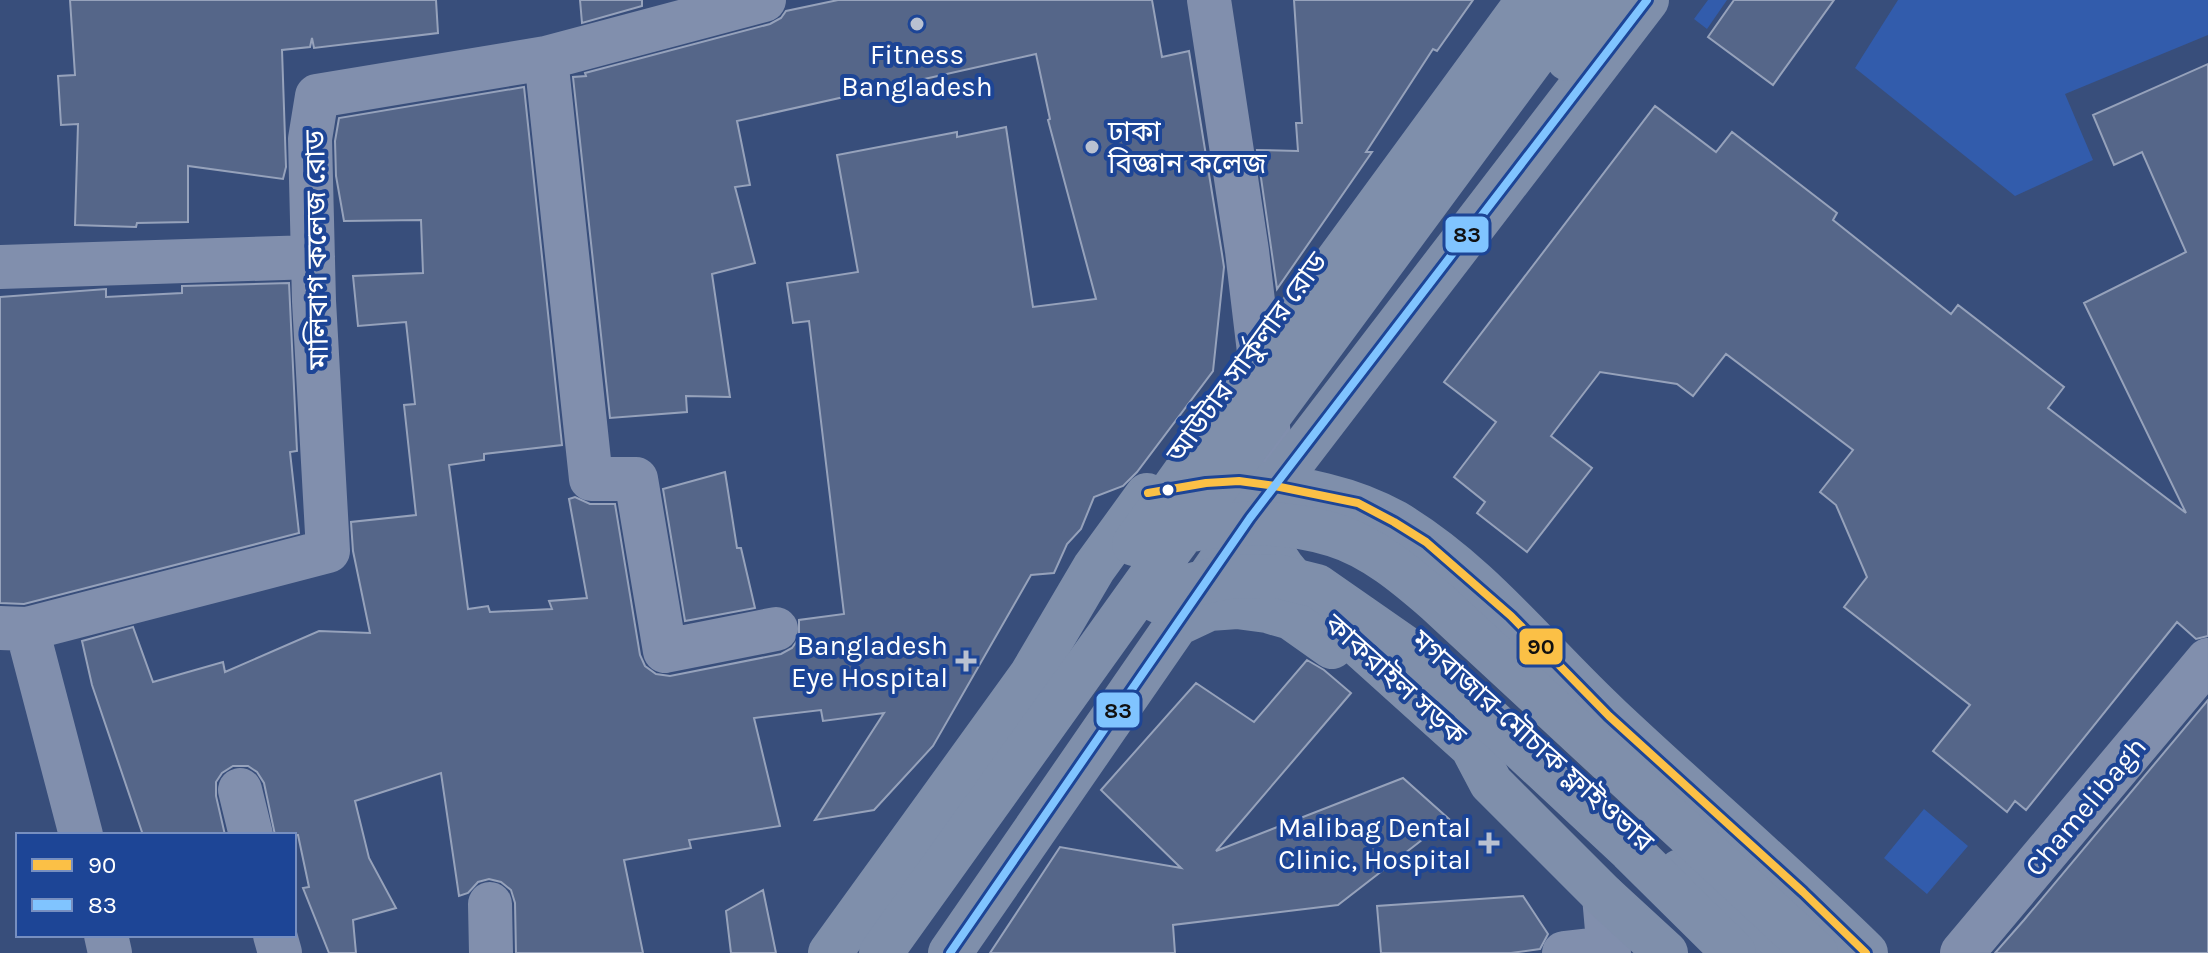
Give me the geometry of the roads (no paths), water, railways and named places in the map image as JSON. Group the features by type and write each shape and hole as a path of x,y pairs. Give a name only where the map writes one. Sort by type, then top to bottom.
{"main road":[{"name":"আউটার সার্কুলার রোড","path":"830,953 1031,675 1094,568 1501,0"},
{"name":"আউটার সার্কুলার রোড","path":"950,953 1154,588 1274,347 1528,0"},
{"path":"881,953 1154,588 1576,0"},
{"path":"1242,503 1270,444 1613,0"},
{"path":"921,953 1154,588 1242,503 1647,0"},
{"name":"কাকরাইল সড়ক","path":"1211,406 1220,447 1242,503 1283,568 1311,602 1472,747 1491,783 1666,953"},
{"path":"1148,493 1206,483 1277,524 1335,535 1377,556 1409,579 1475,636 1816,953"},
{"path":"1154,588 1172,533 1242,503 1358,503 1426,542 1511,616 1609,716 1866,953"},
{"name":"মগবাজার-মৌচাক ফ্লাইওভার","path":"1154,588 1202,564 1253,560 1316,571 1336,581 1422,639 1504,706 1768,953"},
{"path":"1154,588 1227,577 1277,576 1317,586 1419,657 1470,701 1630,850 1734,953"},
{"name":"আউটার সার্কুলার রোড","path":"868,953 1154,588"},
{"path":"1154,588 1209,609 1237,607 1291,618 1359,669 1460,768 1491,783"}],"street":[{"name":"মালিবাগ কলেজ রোড","path":"13,629 328,551 310,139 317,96 546,58 718,5 764,0"},
{"path":"1209,0 1245,236 1256,343 1242,503"},
{"path":"546,58 591,479 636,479 665,651 776,629"},
{"path":"0,267 313,257"},
{"path":"13,629 80,833"},
{"name":"Chamelibagh","path":"1962,953 2206,669"},
{"path":"240,790 251,833"},
{"path":"1564,953 1608,950 1604,896"},
{"path":"490,904 491,953"}],"place":[{"name":"Fitness Bangladesh","path":"917,24"},
{"name":"ঢাকা বিজ্ঞান কলেজ","path":"1092,147"},
{"name":"Bangladesh Eye Hospital","path":"966,661"},
{"name":"Malibag Dental Clinic, Hospital","path":"1489,843"}]}
